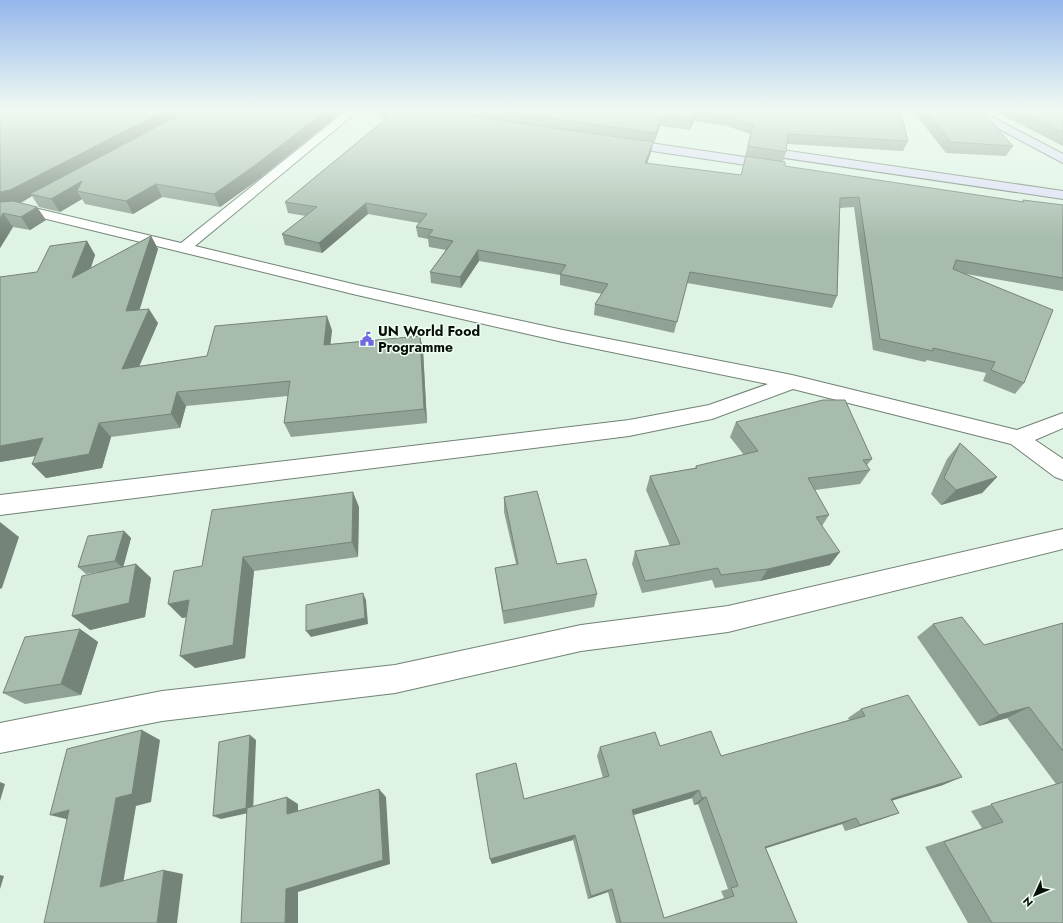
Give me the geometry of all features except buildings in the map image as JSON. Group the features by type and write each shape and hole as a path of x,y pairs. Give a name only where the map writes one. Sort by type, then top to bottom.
{"main road":[{"path":"689,153 788,168"},
{"path":"776,153 1063,195"},
{"path":"1052,153 1063,159"}],"street":[{"path":"184,248 301,153"},
{"path":"0,211 29,205 184,248 357,290 525,327 792,382 1018,438 1063,471"},
{"path":"0,505 629,428 712,412 792,382"},
{"path":"1018,438 1063,420"},
{"path":"0,738 162,706 395,679 581,638 728,619 1063,539"}],"place":[{"name":"UN World Food Programme","path":"367,339"}]}
